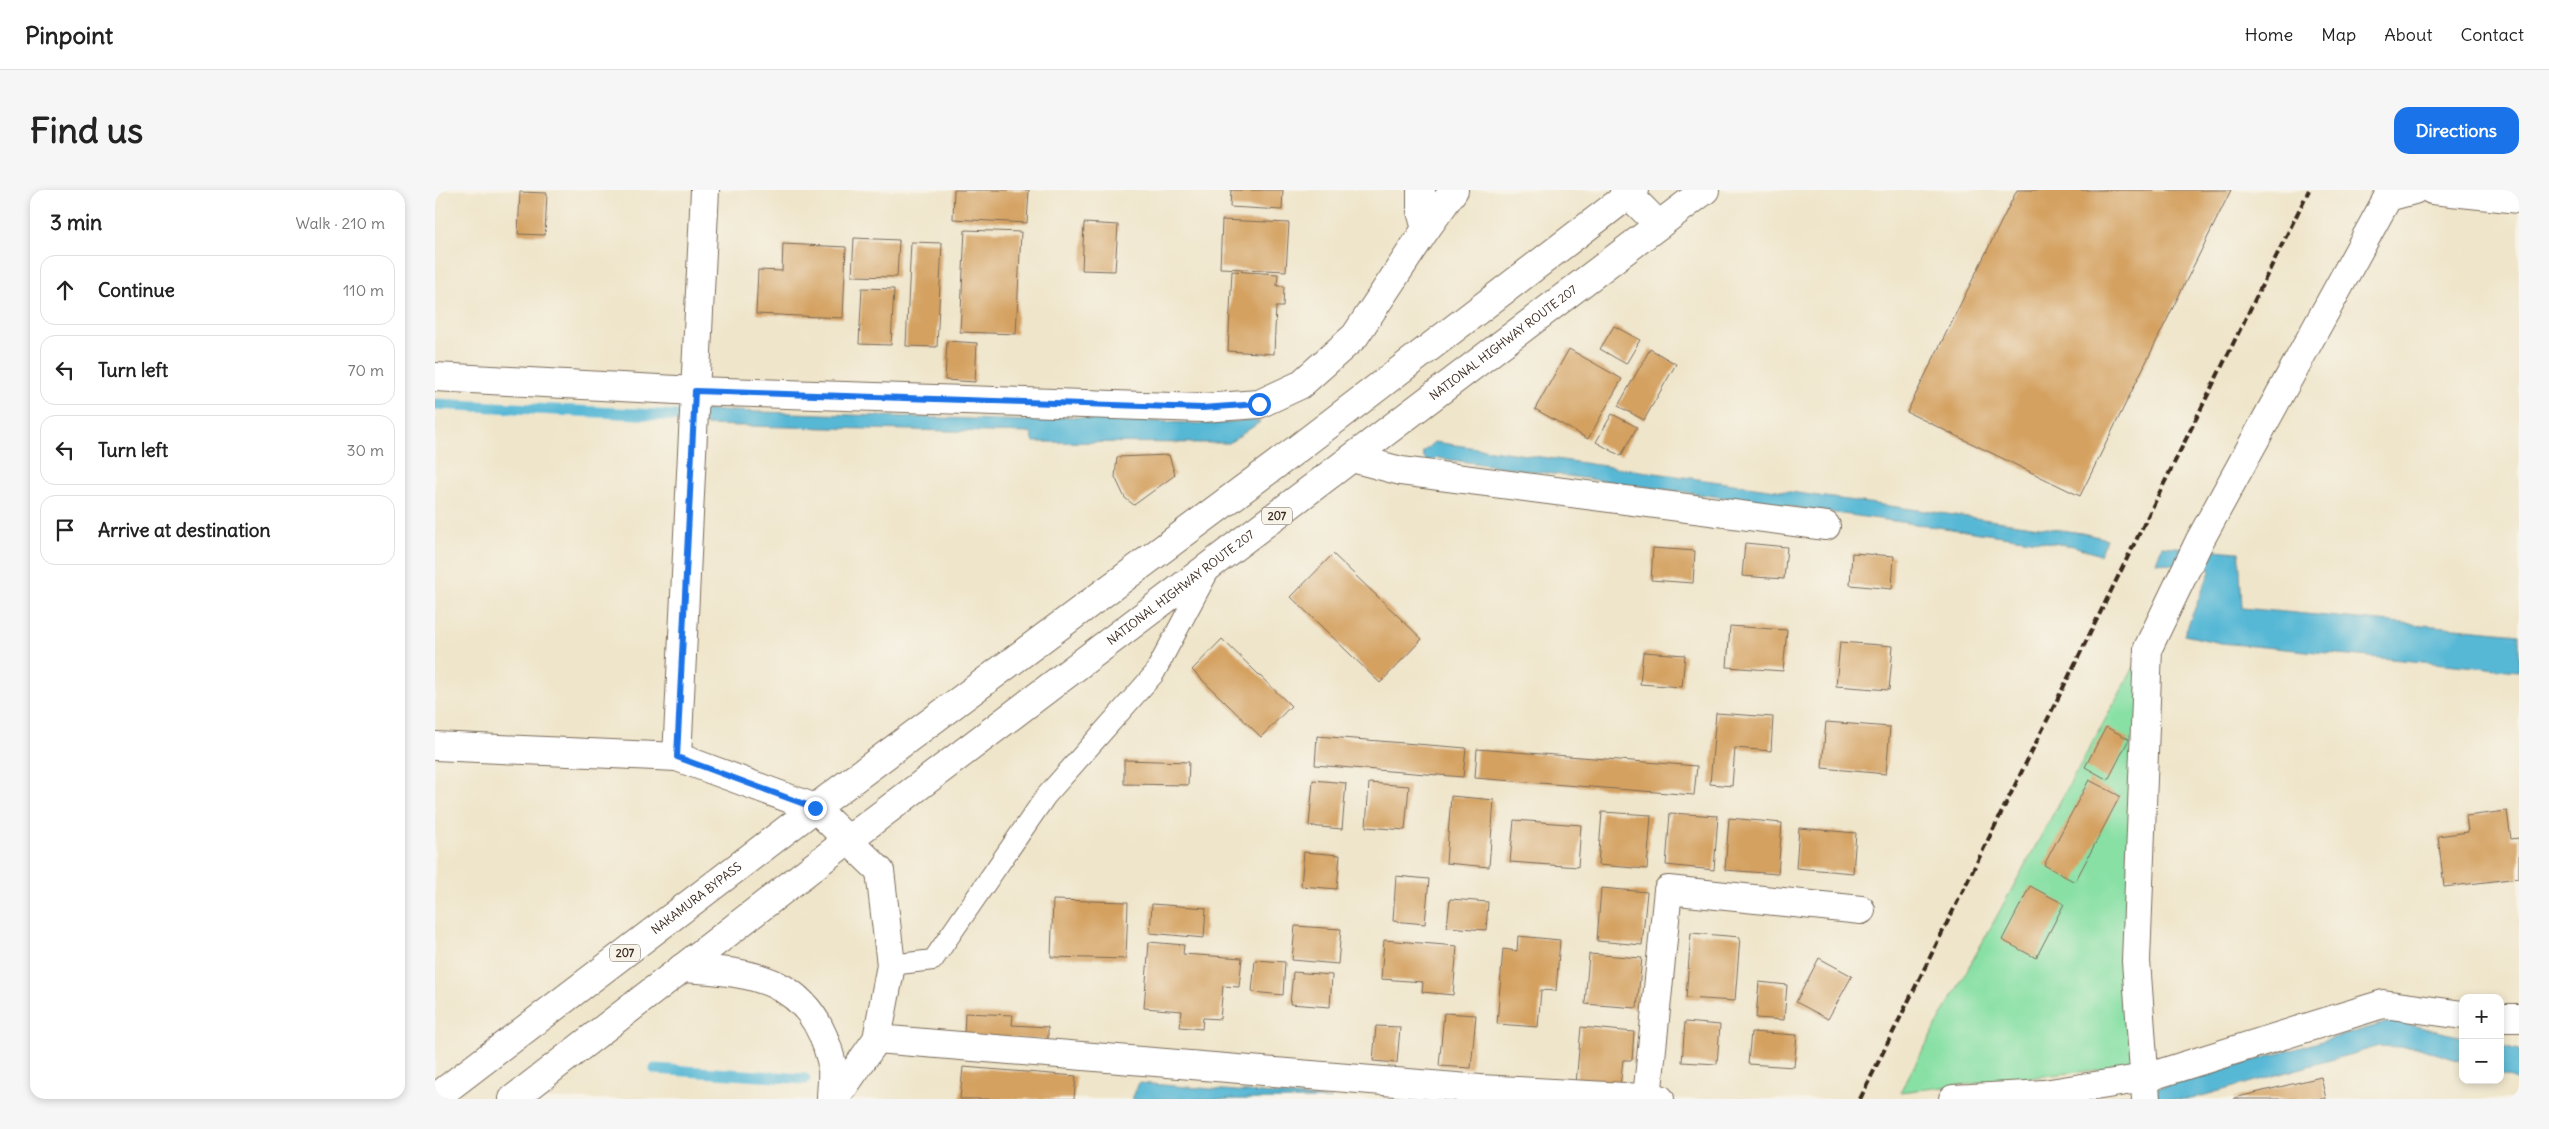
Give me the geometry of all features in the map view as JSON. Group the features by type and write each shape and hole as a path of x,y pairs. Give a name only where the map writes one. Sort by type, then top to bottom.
{"main road":[{"path":"677,757 705,190"},
{"path":"1421,190 1421,211 1425,228"},
{"path":"435,377 695,391 1202,408 1259,404 1300,384 1355,336 1425,228 1454,190"},
{"name":"NATIONAL HIGHWAY ROUTE 207","path":"847,840 1705,190"},
{"path":"2146,1088 2136,961 2148,648 2199,542 2388,197 2414,190"},
{"path":"2433,190 2519,199"},
{"path":"1629,192 1659,225"},
{"name":"207","path":"815,808 1297,449 1629,192"},
{"path":"1352,458 1401,471 1826,526"},
{"path":"435,746 677,757 815,808 880,871 891,965 877,1039 833,1099"},
{"name":"NAKAMURA BYPASS","path":"435,1098 815,808"},
{"name":"207","path":"513,1099 847,840"},
{"path":"877,1039 1479,1094 1654,1099 1668,890 1861,910"},
{"path":"682,968 745,974 775,983 802,1001 819,1027 831,1062 833,1099"},
{"path":"1953,1099 2146,1088 2383,1004 2459,1014"},
{"path":"2504,1018 2519,1018"}],"lane":[{"path":"891,965 933,960 1046,796 1153,674 1214,563"}],"green space":[{"path":"2143,651 2133,1066 1900,1092"}],"water":[{"path":"702,410 1029,421 1034,415 1206,424 1252,420 1260,422 1229,443 1034,442 1031,433 705,425"},
{"path":"1434,442 2082,533 2107,539 2100,555 2074,546 1438,458 1427,462 1422,453"},
{"path":"2162,546 2239,552 2242,608 2519,634 2519,671 2221,643 2184,635 2211,569 2156,562"},
{"path":"2393,1021 2459,1036 2459,1061 2419,1048 2380,1046 2191,1099 2101,1099 2143,1092"},
{"path":"2504,1046 2519,1050 2519,1083 2504,1075"},
{"path":"1139,1083 1332,1099 1132,1099"}],"building":[{"path":"954,190 1029,190 1027,223 953,219"},
{"path":"1231,190 1283,190 1282,210 1230,207"},
{"path":"2017,190 2231,190 2080,496 1907,412"},
{"path":"520,192 547,193 545,235 518,234"},
{"path":"1222,220 1289,223 1286,271 1220,268"},
{"path":"1084,223 1118,225 1115,271 1082,270"},
{"path":"965,230 1021,232 1016,334 960,332"},
{"path":"854,238 899,240 897,277 852,276"},
{"path":"911,242 942,243 937,347 906,346"},
{"path":"783,244 846,247 843,318 756,314 758,270 782,271"},
{"path":"1232,271 1278,274 1277,286 1284,286 1283,307 1276,307 1274,354 1228,351"},
{"path":"862,288 894,289 891,345 859,344"},
{"path":"1614,326 1640,340 1626,364 1600,349"},
{"path":"947,341 977,343 975,382 945,380"},
{"path":"1569,349 1622,379 1588,439 1535,409"},
{"path":"1650,349 1676,364 1644,420 1618,406"},
{"path":"1612,414 1637,427 1621,456 1596,442"},
{"path":"1169,455 1175,475 1134,505 1125,498 1115,477 1117,457"},
{"path":"1745,543 1787,547 1784,579 1742,576"},
{"path":"1653,548 1695,551 1693,583 1651,580"},
{"path":"1852,553 1894,556 1892,589 1850,585"},
{"path":"1333,554 1422,639 1380,683 1291,597"},
{"path":"1730,626 1787,630 1783,671 1727,667"},
{"path":"1222,639 1291,706 1261,737 1192,670"},
{"path":"1840,642 1893,646 1889,690 1836,686"},
{"path":"1643,652 1685,655 1682,687 1640,684"},
{"path":"1716,713 1773,717 1771,751 1735,748 1732,786 1710,784"},
{"path":"1826,722 1890,727 1886,774 1822,768"},
{"path":"2106,727 2129,739 2108,780 2085,767"},
{"path":"1317,736 1466,748 1463,777 1315,765"},
{"path":"1477,749 1697,766 1694,795 1475,778"},
{"path":"1124,760 1189,762 1188,785 1124,784"},
{"path":"1313,780 1346,783 1342,829 1309,826"},
{"path":"2089,780 2120,796 2075,882 2044,865"},
{"path":"1369,783 1409,786 1405,830 1366,827"},
{"path":"1451,796 1494,800 1489,867 1446,863"},
{"path":"2507,811 2511,839 2519,838 2519,878 2444,887 2438,836 2468,832 2466,816"},
{"path":"1602,812 1651,815 1647,869 1598,865"},
{"path":"1670,813 1718,816 1714,870 1666,865"},
{"path":"1729,818 1782,823 1778,874 1725,870"},
{"path":"1514,820 1581,825 1578,867 1510,862"},
{"path":"1799,828 1856,833 1853,873 1796,868"},
{"path":"1304,852 1340,855 1337,889 1301,886"},
{"path":"1396,876 1429,879 1425,924 1393,921"},
{"path":"2030,886 2064,904 2036,958 2002,940"},
{"path":"1601,888 1647,892 1642,945 1597,941"},
{"path":"1450,899 1488,902 1486,930 1447,927"},
{"path":"1053,900 1128,902 1126,959 1051,957"},
{"path":"1152,904 1206,908 1204,938 1150,933"},
{"path":"1295,926 1341,929 1338,964 1292,960"},
{"path":"1691,933 1740,937 1735,1001 1686,998"},
{"path":"1518,936 1560,940 1556,991 1541,990 1538,1027 1497,1024 1503,949 1517,951"},
{"path":"1384,940 1457,946 1453,995 1422,992 1423,982 1381,979"},
{"path":"1149,942 1184,945 1183,954 1242,958 1239,987 1223,986 1220,1019 1203,1018 1202,1029 1180,1027 1182,1011 1144,1008"},
{"path":"1589,954 1642,958 1637,1008 1585,1004"},
{"path":"1819,958 1852,976 1828,1019 1796,1002"},
{"path":"1255,960 1285,962 1283,995 1252,992"},
{"path":"1293,972 1332,975 1330,1007 1290,1004"},
{"path":"1759,982 1787,985 1784,1020 1756,1018"},
{"path":"965,1013 1013,1015 1012,1025 1048,1027 1048,1040 964,1035"},
{"path":"1444,1013 1476,1015 1471,1068 1439,1066"},
{"path":"1685,1022 1720,1025 1717,1064 1682,1062"},
{"path":"1376,1026 1400,1027 1397,1063 1373,1061"},
{"path":"1581,1027 1634,1032 1632,1060 1623,1060 1620,1088 1576,1084"},
{"path":"1751,1032 1797,1035 1794,1067 1748,1064"},
{"path":"963,1067 1076,1076 1074,1099 960,1099"},
{"path":"2321,1077 2326,1099 2234,1099 2234,1098"}],"waterway":[{"path":"435,404 678,416"},
{"path":"655,1069 805,1079"}],"railway":[{"path":"1860,1099 2309,190"}],"route":[{"path":"815,808 677,757 695,391 1202,408 1259,404"}]}
